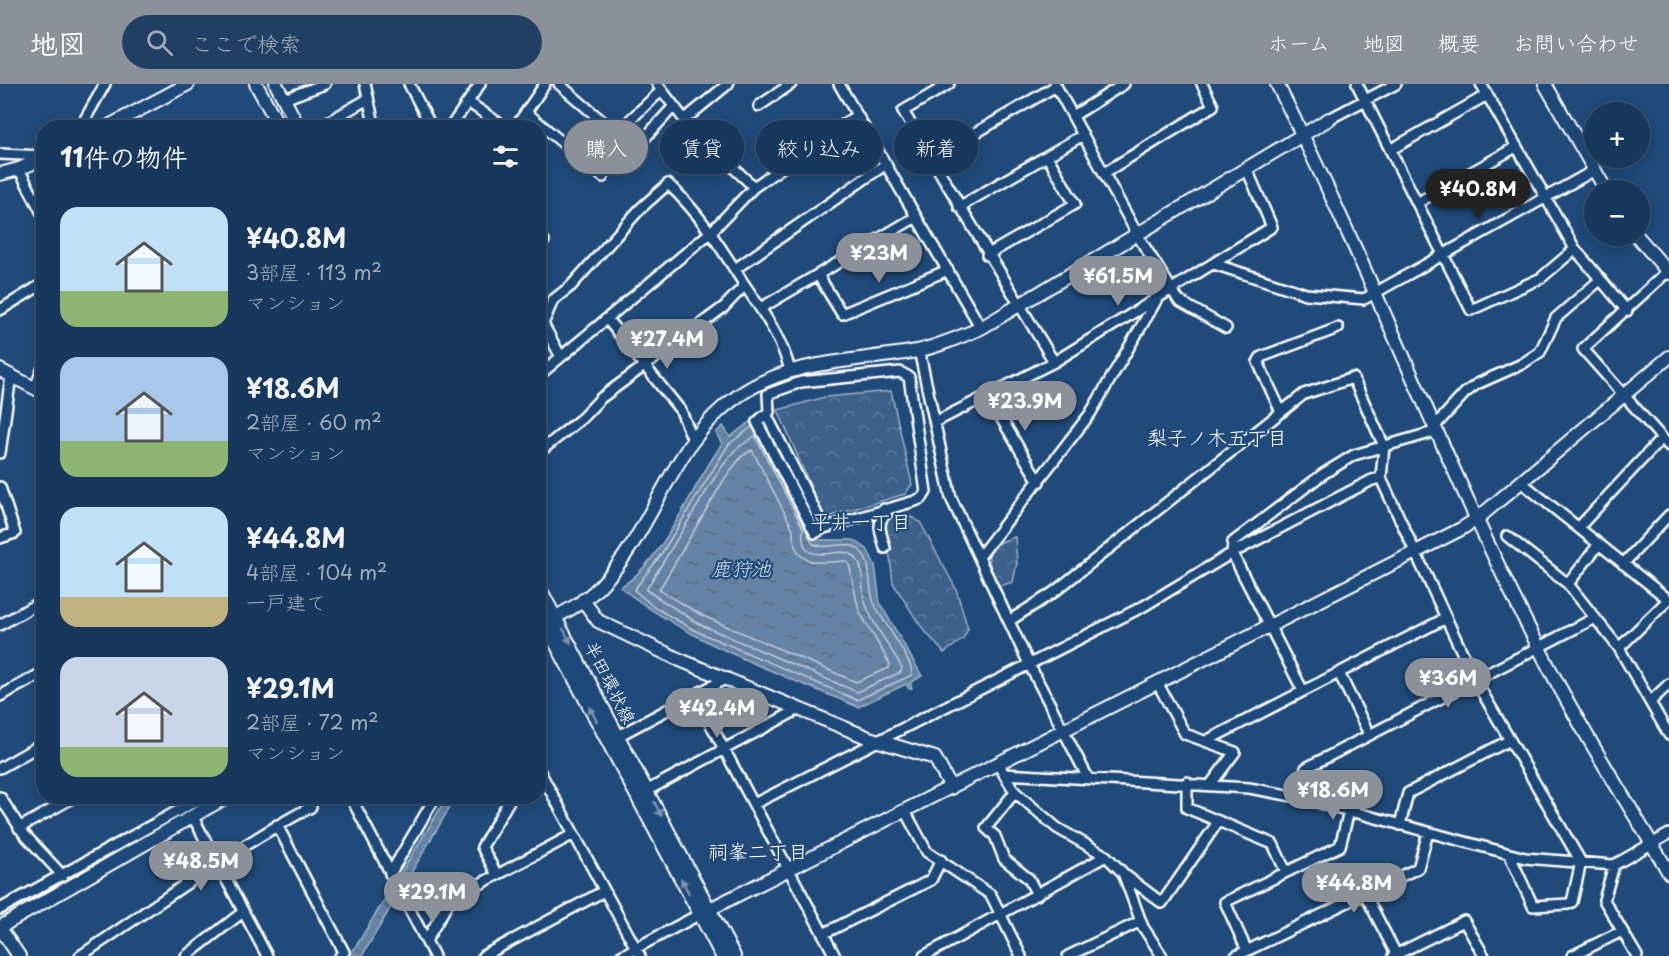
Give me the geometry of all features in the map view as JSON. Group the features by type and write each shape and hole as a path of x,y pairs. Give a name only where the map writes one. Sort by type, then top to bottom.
{"street":[{"path":"85,120 105,84"},
{"path":"120,120 188,84"},
{"path":"256,84 276,120"},
{"path":"276,84 295,120"},
{"path":"284,99 325,84"},
{"path":"364,84 373,120"},
{"path":"409,84 428,120"},
{"path":"456,120 480,84"},
{"path":"520,120 545,84"},
{"path":"559,84 616,133 660,87 684,120 728,84"},
{"path":"759,105 791,84"},
{"path":"908,120 903,111 949,84"},
{"path":"1073,116 1124,84"},
{"path":"1104,173 1213,105 1202,84"},
{"path":"1277,84 1376,292 1436,429 1538,648 1669,873"},
{"path":"1357,84 1471,310 1540,278 1575,249"},
{"path":"547,622 584,600 600,586 618,563 693,440 706,424 737,396 790,370 919,350 981,328 1020,307 1302,134 1396,84"},
{"path":"1481,84 1575,249 1627,311"},
{"path":"1545,84 1599,180"},
{"path":"841,85 981,328"},
{"path":"978,131 1055,85 1138,235 1172,290 1184,306 1226,328"},
{"path":"1390,150 1487,95"},
{"path":"331,120 368,99"},
{"path":"468,102 494,120"},
{"path":"648,134 674,106"},
{"path":"526,112 535,120"},
{"path":"546,369 711,232 754,187 857,115"},
{"path":"546,129 603,177"},
{"path":"959,207 1083,135"},
{"path":"1417,202 1516,147"},
{"path":"0,154 36,156"},
{"path":"987,255 1075,204 1047,156"},
{"path":"0,174 19,169 36,161"},
{"path":"735,269 885,164"},
{"path":"935,422 1054,362 1272,227 1246,167"},
{"path":"19,169 36,202"},
{"path":"1214,264 1306,294 1357,300 1376,292 1593,171"},
{"path":"740,174 754,187"},
{"path":"940,174 1054,362"},
{"path":"546,317 553,300 571,286 640,209 668,184 694,207 761,308 781,341 790,370"},
{"path":"761,308 916,217"},
{"path":"1646,246 1668,272 1583,349 1669,447"},
{"path":"818,275 842,314 948,270"},
{"path":"1302,691 1232,553 1233,542 1323,474 1354,455 1436,429 1465,393 1477,384 1522,364 1540,352 1556,318 1600,280"},
{"path":"546,444 582,418 601,398 724,307 745,285"},
{"path":"0,310 36,288"},
{"path":"979,557 1039,482 1105,391 1157,299"},
{"path":"607,320 681,411 693,440"},
{"path":"1281,412 1258,362 1261,357 1338,328"},
{"path":"546,330 561,357"},
{"path":"919,350 951,498 1029,664 1088,778"},
{"path":"621,956 638,952 705,912 904,811 951,788 1002,769 1064,732 1416,553 1477,519 1669,357"},
{"path":"767,416 757,422 815,534 824,528 915,501 922,498 926,492 908,375 900,372 781,385 768,394 767,416 824,528"},
{"path":"0,453 5,373 36,388"},
{"path":"1009,621 1054,592 1304,394 1353,378 1384,446 1381,478 1475,680 1581,862 1572,902 1533,906 1510,856"},
{"path":"988,396 1039,482"},
{"path":"1579,527 1662,438"},
{"path":"777,459 786,454"},
{"path":"754,804 1144,606 1232,553 1372,480 1381,478"},
{"path":"1521,482 1669,600 1619,648"},
{"path":"0,487 15,533 0,538"},
{"path":"796,496 805,491"},
{"path":"884,509 886,514 879,522 885,548"},
{"path":"1623,564 1669,515"},
{"path":"1507,536 1568,584 1619,648 1669,735"},
{"path":"1568,584 1599,544"},
{"path":"584,600 598,621 604,624 799,709 877,740 935,758 951,788"},
{"path":"0,625 36,605"},
{"path":"1206,741 1446,618"},
{"path":"1298,797 1306,768 1595,618"},
{"name":"半田環状線","path":"547,622 618,736 648,790 705,912 722,956"},
{"name":"半田環状線","path":"547,622 705,912 734,956"},
{"path":"1339,673 1369,734"},
{"path":"0,696 36,676"},
{"path":"618,736 727,678"},
{"path":"1158,684 1185,734 1235,752 1211,784"},
{"path":"1650,702 1669,684"},
{"path":"695,695 834,956"},
{"path":"648,790 799,709"},
{"path":"1400,825 1408,793 1510,740"},
{"path":"0,768 36,748"},
{"path":"1002,769 1088,778 1211,784 1298,797 1510,856 1614,865 1669,834"},
{"path":"1002,769 1015,792 1066,834 1106,856 1123,873 1162,903 1218,822"},
{"path":"1187,782 1187,808 1273,844 1286,872"},
{"path":"546,783 638,952"},
{"path":"1015,792 986,828 995,836 1004,858 1029,879 1037,895"},
{"path":"0,797 19,828 63,876"},
{"path":"19,828 62,804"},
{"path":"0,909 191,804"},
{"path":"19,956 0,927 215,804"},
{"path":"354,804 434,956"},
{"path":"390,874 429,804"},
{"path":"497,874 482,847 507,804"},
{"path":"80,956 219,864 251,840 311,807"},
{"path":"904,811 927,852 991,895 1021,956"},
{"path":"1247,951 1225,902 1340,846 1349,811"},
{"path":"193,817 267,956"},
{"path":"277,825 344,952 340,956"},
{"path":"1236,956 1418,868 1428,833"},
{"path":"426,941 450,900 574,834"},
{"path":"924,956 1106,856"},
{"path":"823,934 931,880 941,860"},
{"path":"1614,865 1604,900 1637,956"},
{"path":"1123,873 1140,921 1162,956"},
{"path":"483,956 604,891"},
{"path":"1365,894 1395,955 1464,921 1484,956"},
{"path":"186,956 243,912"},
{"path":"1068,956 1140,921"},
{"path":"1572,956 1622,931"}],"green space":[{"path":"891,391 912,484 905,494 824,518 778,410 825,397"},
{"path":"891,514 911,517 920,522 956,589 968,629 963,639 944,653 920,625 893,583 890,557 884,538 884,518"},
{"path":"1015,537 1017,563 1013,582 999,586 991,568 989,554 996,545"}],"water":[{"name":"鹿狩池","path":"760,414 820,533 815,536 817,540 854,540 867,549 875,565 880,603 922,676 910,683 912,688 909,689 906,684 858,707 704,640 647,607 620,587 635,576 650,560 676,522 722,444 716,433 723,426 730,437"},
{"path":"443,804 452,804 362,956 350,956"}],"district":[{"name":"梨子ノ木五丁目","path":"1217,437"},
{"name":"平井一丁目","path":"861,521"},
{"name":"祠峯二丁目","path":"758,851"}]}
